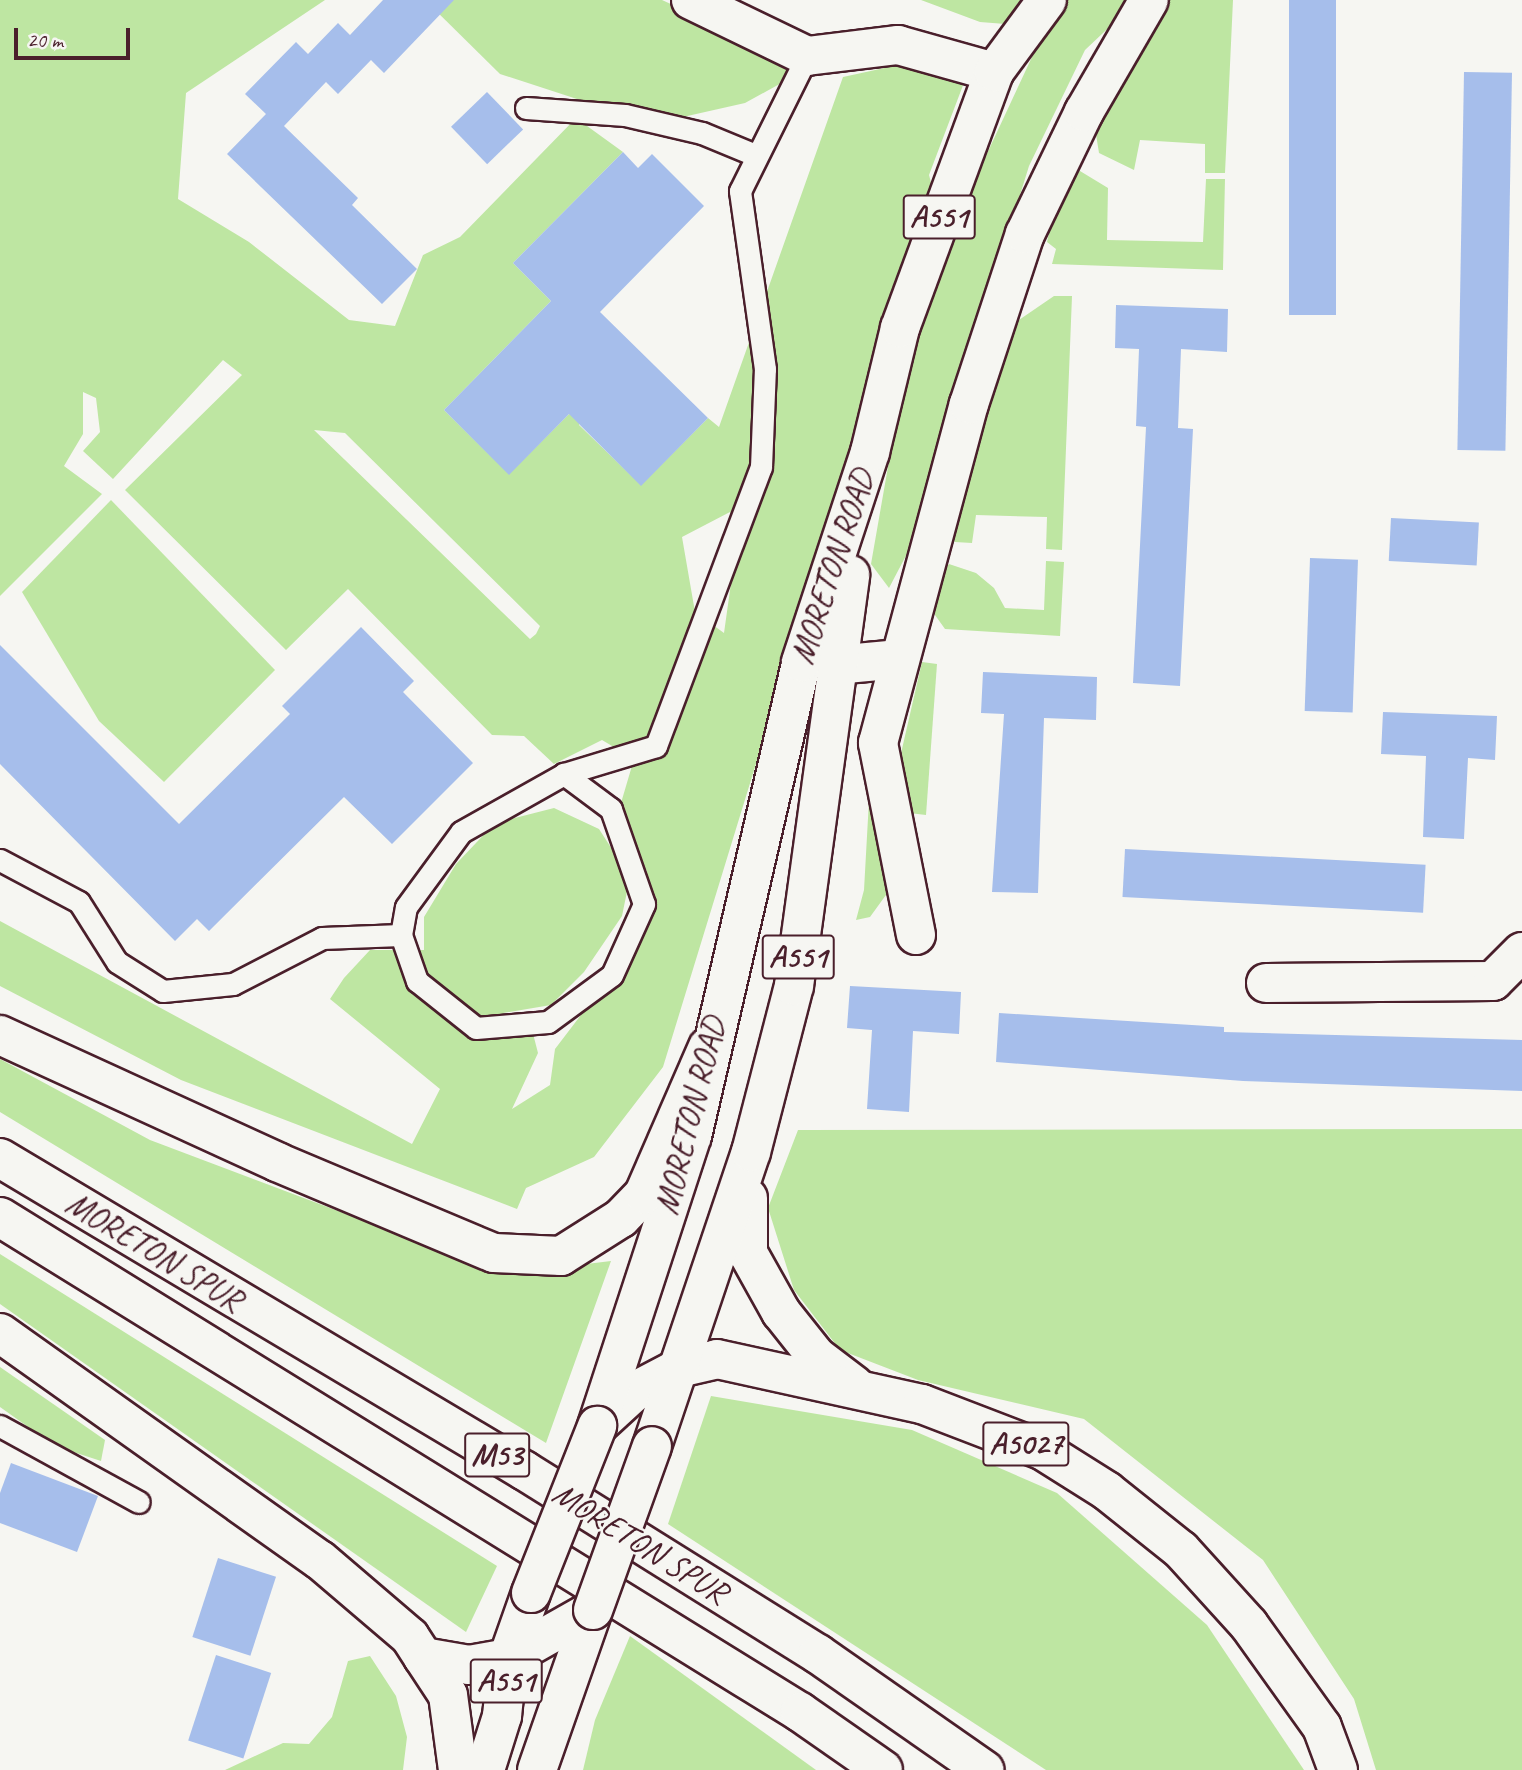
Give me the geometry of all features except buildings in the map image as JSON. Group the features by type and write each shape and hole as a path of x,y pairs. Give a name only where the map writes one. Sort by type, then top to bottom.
{"main road":[{"path":"691,0 807,56 898,44 993,72"},
{"name":"MORETON ROAD","path":"537,1770 652,1446 748,1161 794,986 835,666 870,452 900,328 993,72 1047,0"},
{"path":"916,935 878,743 969,404 1026,234 1084,112 1149,0"},
{"name":"MORETON ROAD","path":"485,1770 502,1716 508,1658 597,1426 692,1136 708,1047 801,662 870,452"},
{"path":"835,666 900,660"},
{"path":"1266,983 1493,981 1519,964"},
{"path":"0,1035 277,1162 494,1252 561,1256 621,1218 644,1194 708,1047"},
{"name":"MORETON SPUR","path":"0,1158 560,1493 818,1654 984,1770"},
{"name":"A5027","path":"748,1161 748,1253 781,1312 816,1356 860,1390"},
{"name":"MORETON SPUR","path":"0,1217 765,1690 883,1770"},
{"path":"0,1333 320,1560 410,1637 448,1695 458,1770"},
{"name":"A5027","path":"597,1426 635,1391 679,1368 717,1359 922,1404 1042,1450 1107,1491 1181,1550 1257,1636 1322,1727 1338,1770"},
{"path":"424,1657 469,1665 508,1658 593,1610"}],"lane":[{"path":"564,774 611,809 644,904 612,975 548,1022 476,1028 417,981 401,935 406,907 461,832 564,774 656,746 761,467 765,369 740,191 755,155 807,56"},
{"path":"526,108 625,115 702,133 755,155"},
{"path":"0,860 79,902 117,962 163,991 233,984 323,939 401,935"},
{"path":"0,1426 139,1502"}],"green space":[{"path":"0,0 325,0 186,93 178,199 249,242 349,320 395,326 423,255 460,237 576,118 623,152 513,263 551,301 444,410 509,474 582,401 579,425 641,485 708,418 719,427 843,77 912,62 965,80 929,175 933,190 970,190 1046,27 980,22 921,0 1138,0 1085,50 1029,166 910,548 889,588 871,564 889,461 858,431 663,1067 594,1157 526,1188 517,1209 181,1080 0,986 0,921 412,1144 440,1089 330,999 344,978 370,950 424,950 424,917 456,864 495,823 554,808 599,829 630,877 622,916 584,972 551,1005 503,1013 530,1022 538,1053 512,1109 550,1085 555,1049 642,935 647,871 613,830 634,759 602,740 554,764 524,736 492,735 348,589 286,650 125,490 242,375 223,360 113,479 83,451 100,432 96,398 83,392 83,434 64,466 102,494 0,596","holes":["314,430 345,433 540,626 536,634 530,639","730,512 738,533 724,633 695,612 682,537"]},
{"path":"425,0 662,0 795,61 785,81 745,103 674,119 580,100 500,74"},
{"path":"1167,0 1233,0 1225,173 1205,173 1205,144 1140,140 1134,170 1099,153 1094,122"},
{"path":"1080,171 1108,188 1107,240 1203,242 1206,179 1225,179 1223,270 1052,264 1056,249 1047,242 1056,201 1066,178"},
{"path":"1054,296 1072,296 1062,550 1046,549 1047,517 976,515 972,543 955,542 947,535 1003,331"},
{"path":"111,500 275,670 164,782 99,721 22,592"},
{"path":"1046,561 1064,562 1060,636 945,629 935,615 935,580 949,564 976,573 994,588 1005,608 1044,610"},
{"path":"922,662 937,664 926,815 909,813 899,762"},
{"path":"870,782 891,888 870,917 856,920 864,890"},
{"path":"0,1059 150,1140 505,1274 611,1261 546,1443 0,1112"},
{"path":"1522,1129 1522,1770 1376,1770 1354,1699 1263,1560 1084,1419 918,1380 840,1350 794,1290 768,1208 798,1130"},
{"path":"0,1254 497,1566 466,1632 0,1304"},
{"path":"0,1367 105,1440 101,1461 55,1446 0,1407"},
{"path":"711,1396 912,1430 1057,1493 1207,1625 1304,1770 1046,1770 668,1524"},
{"path":"630,1636 816,1770 583,1770 595,1720"},
{"path":"370,1656 396,1696 407,1737 403,1770 225,1770 283,1743 309,1744 332,1717 348,1661"}]}
